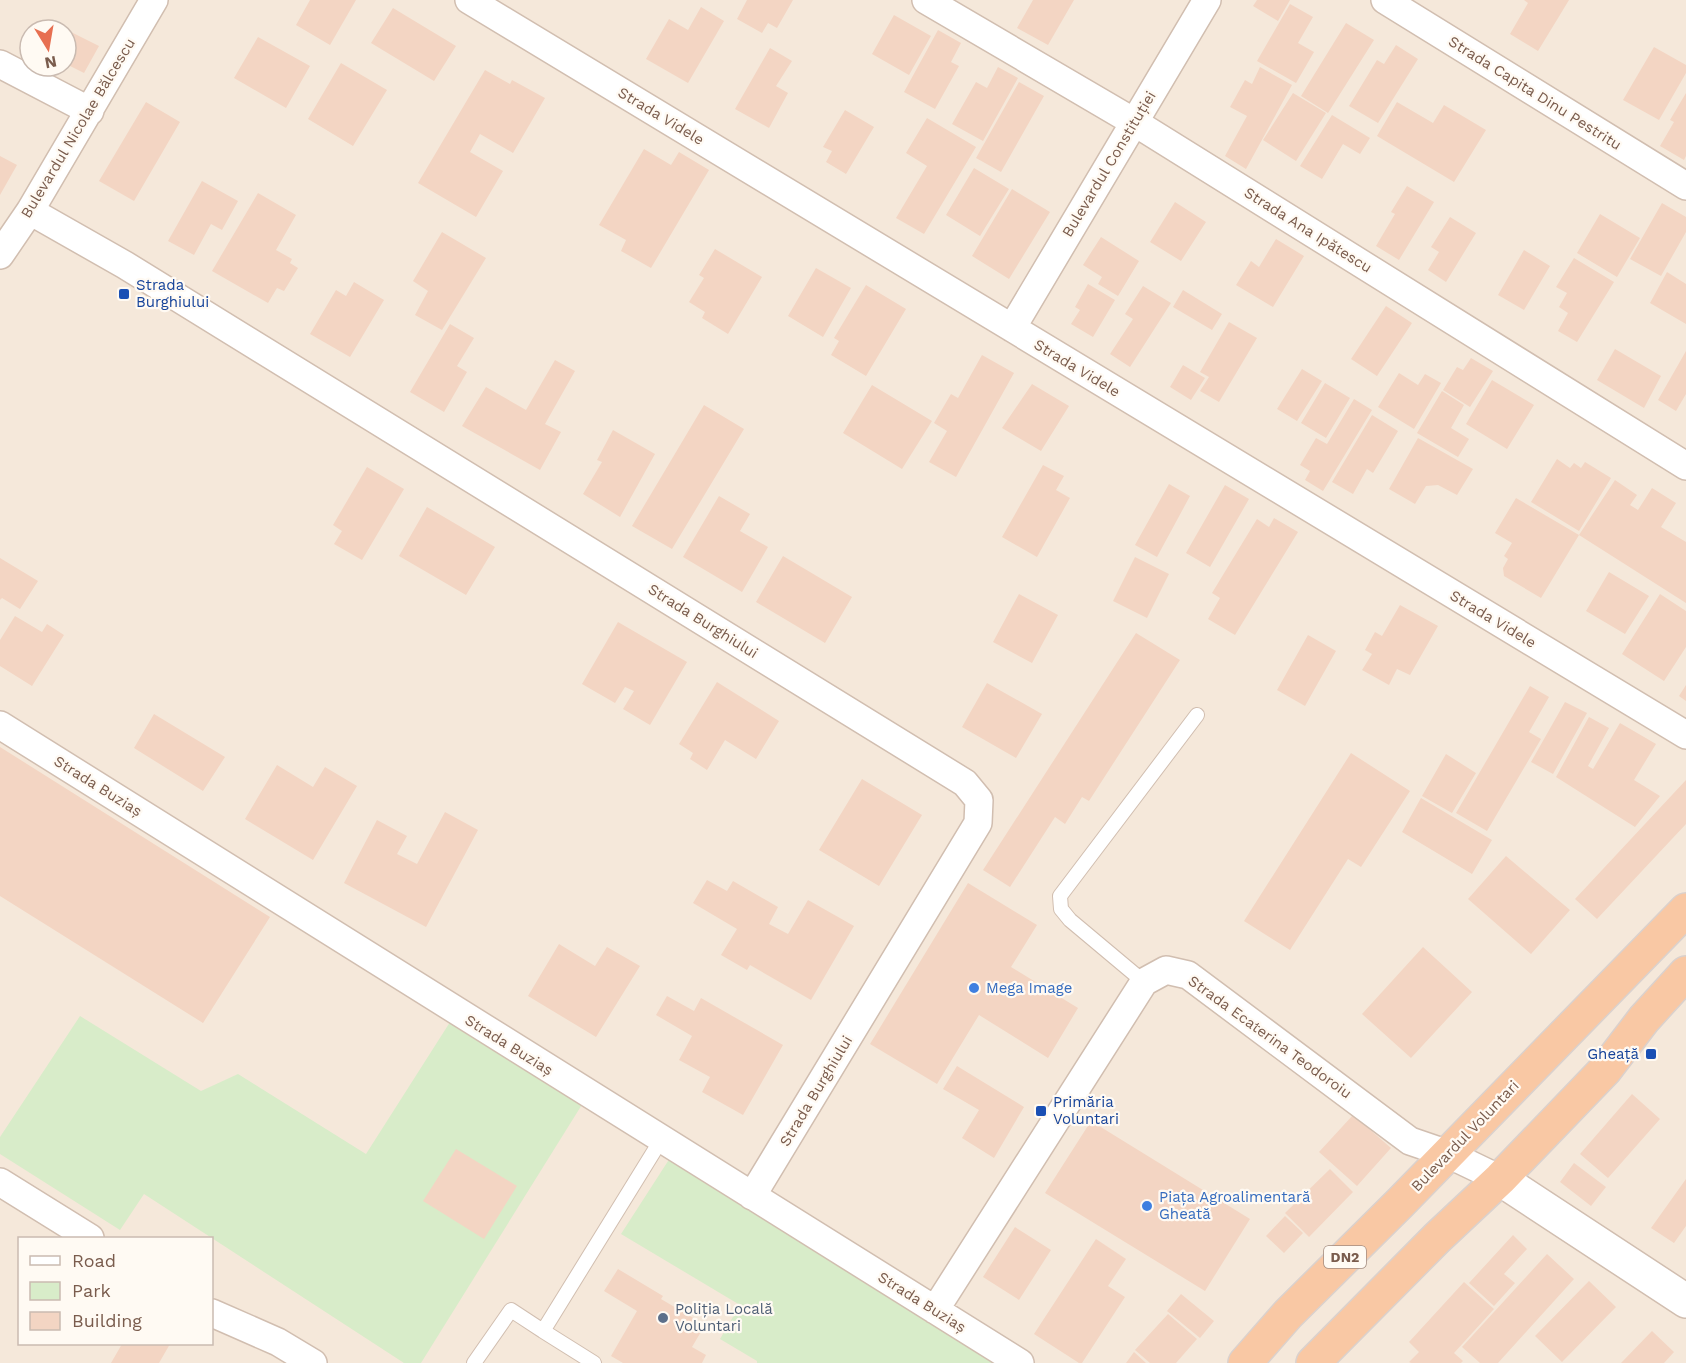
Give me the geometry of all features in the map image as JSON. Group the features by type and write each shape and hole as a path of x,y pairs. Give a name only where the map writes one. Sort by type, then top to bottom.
{"highway":[{"name":"Bulevardul Voluntari","path":"1245,1363 1288,1314 1686,910"},
{"path":"1313,1363 1437,1238 1500,1179 1605,1070 1644,1018 1686,973"}],"street":[{"name":"Bulevardul Nicolae Bălcescu","path":"0,255 30,212 154,0"},
{"name":"Strada Videle","path":"469,0 1686,735"},
{"name":"Strada Ana Ipătescu","path":"926,0 1134,122 1686,466"},
{"name":"Bulevardul Constituției","path":"1012,328 1207,0"},
{"name":"Strada Capita Dinu Pestritu","path":"1385,0 1686,186"},
{"path":"0,64 90,111"},
{"name":"Strada Burghiului","path":"30,212 125,265 965,783 979,800 978,823 753,1196"},
{"name":"Strada Buziaș","path":"0,725 1020,1363"},
{"name":"Strada Ecaterina Teodoroiu","path":"1144,982 1166,970 1188,975 1410,1141 1448,1154 1500,1179"},
{"path":"935,1310 1144,982"},
{"path":"1500,1179 1686,1301"},
{"path":"0,1182 87,1237"},
{"path":"213,1312 278,1342 314,1363"}],"lane":[{"path":"1144,982 1070,920 1060,909 1060,896 1197,715"},
{"path":"543,1331 661,1140"},
{"path":"474,1363 511,1310 594,1363"}],"shaded area":[{"path":"0,0 1686,0 1686,1363 0,1363"}],"green space":[{"path":"80,1016 201,1091 238,1074 366,1154 452,1019 583,1103 421,1363 404,1363 144,1194 120,1230 0,1154 0,1137"},
{"path":"670,1158 993,1363 757,1363 720,1339 740,1305 621,1234"}],"building":[{"path":"310,0 356,0 330,45 296,25"},
{"path":"747,0 793,0 777,28 768,23 762,33 737,19"},
{"path":"1033,0 1074,0 1048,45 1017,28"},
{"path":"1257,0 1290,0 1278,21 1253,6"},
{"path":"1524,0 1569,0 1538,51 1510,34 1528,3"},
{"path":"1290,4 1313,17 1298,43 1314,52 1296,83 1257,61"},
{"path":"701,7 724,21 688,83 646,59 669,19 688,30"},
{"path":"393,8 456,46 434,81 371,43"},
{"path":"894,15 931,36 909,75 872,54"},
{"path":"1346,23 1374,40 1328,113 1301,96"},
{"path":"938,30 961,43 951,62 959,66 935,109 904,92"},
{"path":"78,36 99,46 84,73 78,70"},
{"path":"258,37 310,66 286,108 234,78"},
{"path":"1396,45 1418,59 1378,123 1349,106 1377,60 1384,64"},
{"path":"1654,47 1686,65 1686,73 1659,120 1623,100"},
{"path":"770,48 792,61 776,86 788,93 769,128 735,109"},
{"path":"341,63 387,90 353,146 308,119"},
{"path":"998,67 1018,78 983,141 952,124 976,82 987,88"},
{"path":"1260,67 1292,85 1246,169 1225,156 1247,116 1230,107 1245,80 1252,84"},
{"path":"485,70 510,84 512,80 545,98 513,153 480,134 470,152 503,171 476,217 418,183"},
{"path":"1019,82 1044,96 1001,172 976,158"},
{"path":"1293,93 1326,113 1296,161 1263,140"},
{"path":"1686,93 1686,156 1684,160 1660,146 1674,122 1670,120"},
{"path":"146,102 180,122 134,201 99,181"},
{"path":"1397,102 1433,123 1444,105 1486,130 1454,182 1377,136"},
{"path":"845,110 874,127 846,174 826,162 832,151 823,147"},
{"path":"1332,115 1370,138 1360,154 1343,144 1322,179 1300,166"},
{"path":"927,118 976,147 924,234 896,218 927,166 906,153"},
{"path":"644,149 671,165 679,152 709,170 651,268 621,251 626,240 599,225"},
{"path":"0,156 17,165 0,195"},
{"path":"974,168 1009,189 980,236 946,215"},
{"path":"202,181 238,201 222,230 211,224 194,255 168,241"},
{"path":"1407,186 1434,202 1399,260 1376,246 1395,214 1391,212"},
{"path":"1012,189 1050,212 1009,279 972,256"},
{"path":"258,193 296,215 276,250 292,259 290,263 298,268 284,291 277,288 268,303 212,271"},
{"path":"1175,202 1206,222 1181,261 1150,242"},
{"path":"1662,203 1686,217 1686,232 1661,276 1630,259"},
{"path":"1600,214 1640,238 1617,277 1577,253"},
{"path":"1450,217 1476,233 1446,282 1428,270 1439,252 1431,247"},
{"path":"442,232 486,258 442,330 415,315 428,291 413,281"},
{"path":"1101,237 1139,261 1118,296 1098,284 1102,277 1083,265"},
{"path":"1276,239 1304,256 1273,307 1236,285 1251,261 1259,267"},
{"path":"715,249 762,277 728,334 702,318 705,312 689,302 704,278 699,275"},
{"path":"1524,250 1550,266 1524,310 1498,295"},
{"path":"1574,258 1614,282 1577,342 1558,331 1568,313 1559,307 1567,293 1556,287"},
{"path":"816,268 851,288 823,337 788,316"},
{"path":"1667,272 1686,284 1686,324 1650,303"},
{"path":"354,282 384,300 350,357 310,334 336,290 346,296"},
{"path":"1088,284 1115,300 1093,337 1071,324 1080,310 1075,307"},
{"path":"866,285 906,309 866,376 831,355 839,341 834,338"},
{"path":"1143,286 1171,303 1130,367 1110,354 1133,319 1125,314"},
{"path":"1183,290 1222,314 1212,330 1173,307"},
{"path":"1386,306 1412,323 1377,376 1351,359"},
{"path":"1229,322 1257,338 1219,402 1200,391 1209,377 1200,372"},
{"path":"450,324 474,338 457,366 467,372 444,412 410,392"},
{"path":"1615,349 1661,376 1644,408 1597,380"},
{"path":"1686,351 1686,394 1676,411 1658,400"},
{"path":"982,355 1014,373 956,477 929,462 947,431 934,423 951,394 958,398"},
{"path":"1471,358 1493,371 1470,407 1443,390 1457,367 1463,370"},
{"path":"555,360 575,371 545,424 561,432 540,470 462,426 486,387 526,410"},
{"path":"1183,365 1205,378 1191,400 1170,387"},
{"path":"1302,369 1322,381 1297,421 1277,409"},
{"path":"1399,373 1418,385 1425,374 1441,383 1414,429 1378,407"},
{"path":"1492,380 1534,405 1507,449 1466,424"},
{"path":"1325,383 1350,398 1326,438 1301,423"},
{"path":"1032,384 1069,406 1041,451 1002,428"},
{"path":"872,385 932,421 902,469 843,433"},
{"path":"1442,391 1464,405 1451,428 1469,439 1458,457 1417,433"},
{"path":"1354,399 1372,410 1323,491 1305,480 1310,471 1300,465 1316,438 1327,444"},
{"path":"704,405 744,429 672,549 632,526"},
{"path":"1372,415 1398,431 1373,473 1367,469 1353,494 1332,482"},
{"path":"613,430 655,454 620,517 583,494 602,462 597,460"},
{"path":"1418,438 1473,469 1457,495 1438,485 1426,486 1415,504 1389,489"},
{"path":"1557,459 1570,468 1574,463 1581,468 1585,462 1611,478 1579,531 1531,502"},
{"path":"1043,465 1064,476 1056,490 1070,498 1037,557 1002,537"},
{"path":"367,467 404,489 362,560 334,544 342,531 333,525"},
{"path":"1615,480 1637,495 1630,505 1638,510 1652,488 1676,503 1661,527 1686,542 1686,603 1579,535"},
{"path":"1169,484 1190,496 1157,557 1135,545"},
{"path":"1225,485 1249,499 1210,567 1186,553"},
{"path":"719,496 750,514 740,531 768,547 742,592 683,557"},
{"path":"1516,498 1579,535 1541,598 1504,576 1503,568 1508,559 1504,556 1512,543 1495,533"},
{"path":"427,507 495,547 466,595 399,556"},
{"path":"1274,518 1298,532 1235,635 1208,619 1220,598 1212,593 1257,519 1269,527"},
{"path":"783,556 852,597 825,643 756,602"},
{"path":"1135,557 1169,574 1147,618 1113,601"},
{"path":"0,558 38,581 20,609 2,598 0,600"},
{"path":"1609,572 1649,596 1625,634 1586,611"},
{"path":"1019,594 1058,615 1032,663 993,642"},
{"path":"1660,594 1686,611 1686,647 1664,681 1622,654"},
{"path":"1400,605 1438,626 1410,675 1397,669 1389,685 1362,670 1372,654 1365,650 1375,632 1382,636"},
{"path":"15,616 42,632 47,624 64,635 32,686 0,666 0,640"},
{"path":"618,622 687,662 650,725 623,709 634,691 625,687 615,703 582,684"},
{"path":"1136,633 1180,660 1089,801 1082,797 1065,824 1055,817 1010,887 983,870"},
{"path":"1308,635 1336,651 1305,706 1277,690"},
{"path":"717,682 779,721 756,759 725,740 707,770 690,759 693,753 679,744"},
{"path":"987,683 1042,714 1016,758 962,727"},
{"path":"1686,685 1686,701 1679,696"},
{"path":"1530,686 1549,697 1529,732 1541,739 1487,831 1456,813"},
{"path":"1565,702 1587,713 1553,774 1531,762"},
{"path":"154,714 225,757 203,791 134,748"},
{"path":"1589,717 1609,728 1588,766 1593,769 1620,723 1656,744 1634,780 1660,796 1635,827 1556,777"},
{"path":"0,747 270,917 203,1023 0,896"},
{"path":"1351,753 1410,791 1361,867 1348,859 1290,950 1244,921"},
{"path":"1446,754 1476,773 1452,813 1422,796"},
{"path":"277,765 313,787 325,767 357,786 313,860 245,819"},
{"path":"862,779 922,815 879,886 819,850"},
{"path":"1686,780 1686,824 1597,919 1575,899"},
{"path":"1421,798 1492,840 1472,874 1402,832"},
{"path":"445,812 478,830 426,927 344,883 377,820 407,836 397,854 417,864"},
{"path":"1506,856 1570,910 1531,954 1468,899"},
{"path":"707,880 727,891 733,881 778,907 769,924 788,934 808,900 854,926 811,1000 750,965 747,970 721,955 737,929 693,903"},
{"name":"Mega Image","path":"968,883 1037,925 1011,967 1078,1008 1048,1058 979,1015 937,1084 870,1044"},
{"path":"559,944 595,966 607,947 640,966 596,1037 528,996"},
{"path":"1423,947 1472,992 1411,1058 1362,1014"},
{"path":"667,996 694,1011 701,998 783,1045 743,1115 702,1092 710,1077 679,1060 692,1036 656,1015"},
{"path":"957,1066 1024,1107 994,1158 962,1138 979,1110 943,1089"},
{"path":"1632,1094 1660,1119 1608,1178 1580,1154"},
{"path":"1353,1115 1391,1148 1357,1186 1319,1152"},
{"name":"Piața Agroalimentară Gheată","path":"1091,1121 1250,1219 1205,1291 1045,1193"},
{"path":"456,1149 517,1186 484,1239 423,1201"},
{"path":"1574,1163 1606,1187 1591,1206 1560,1182"},
{"path":"1330,1169 1353,1192 1309,1237 1285,1213"},
{"path":"1686,1179 1686,1226 1674,1243 1651,1228"},
{"path":"1285,1216 1303,1233 1284,1253 1266,1236"},
{"path":"1015,1227 1051,1250 1019,1300 983,1277"},
{"path":"1513,1235 1527,1249 1504,1274 1515,1283 1494,1306 1469,1283"},
{"path":"1096,1239 1126,1259 1108,1286 1125,1297 1082,1363 1079,1363 1034,1334"},
{"path":"1547,1254 1574,1279 1498,1363 1480,1363 1462,1347"},
{"name":"Poliția Locală Voluntari","path":"618,1269 663,1296 661,1299 705,1325 692,1347 706,1355 702,1363 623,1363 611,1356 637,1311 604,1291"},
{"path":"1589,1281 1616,1307 1562,1362 1535,1336"},
{"path":"1464,1282 1494,1309 1454,1353 1463,1361 1461,1363 1409,1362 1419,1352 1409,1342"},
{"path":"1181,1294 1214,1321 1200,1338 1167,1311"},
{"path":"1168,1314 1197,1339 1176,1363 1150,1363 1135,1350"},
{"path":"1652,1331 1674,1352 1664,1363 1621,1363"},
{"path":"121,1345 169,1345 159,1363 111,1363"},
{"path":"1134,1352 1146,1363 1126,1363"}],"place":[{"name":"Strada Burghiului","path":"124,294"},
{"name":"Mega Image","path":"974,988"},
{"name":"Gheață","path":"1651,1054"},
{"name":"Primăria Voluntari","path":"1041,1111"},
{"name":"Piața Agroalimentară Gheată","path":"1147,1206"},
{"name":"Poliția Locală Voluntari","path":"663,1318"}]}
